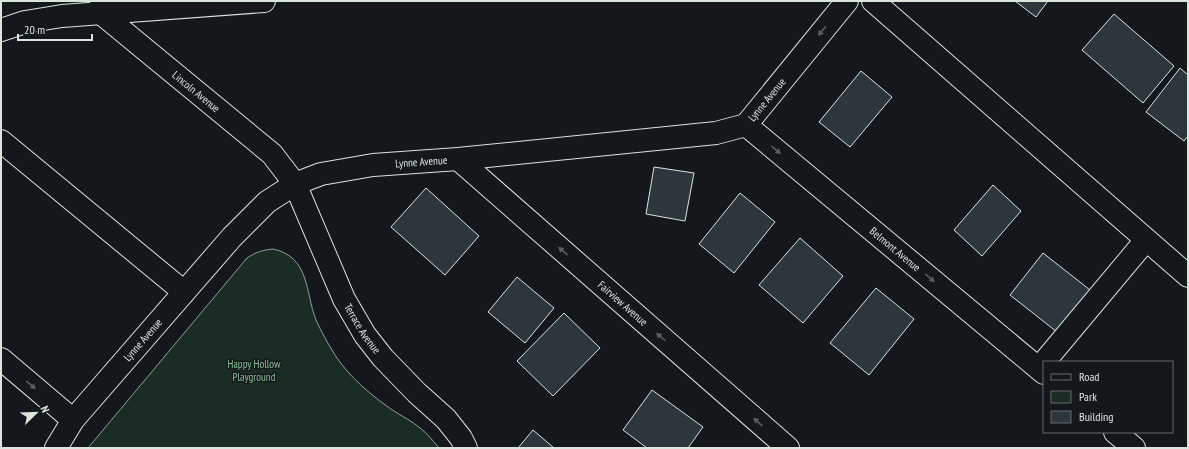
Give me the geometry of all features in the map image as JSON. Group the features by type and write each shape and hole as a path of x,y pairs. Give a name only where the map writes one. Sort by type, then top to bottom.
{"street":[{"path":"1,30 24,22 102,8 264,1"},
{"name":"Lynne Avenue","path":"56,448 73,420 232,237 267,202 295,184 321,174 373,165 458,159 716,133 746,125 847,1"},
{"path":"873,1 1188,276"},
{"name":"Lincoln Avenue","path":"102,8 272,154 295,184"},
{"name":"Belmont Avenue","path":"746,125 1041,370"},
{"path":"1,141 184,292"},
{"name":"Fairview Avenue","path":"458,159 788,448"},
{"name":"Terrace Avenue","path":"295,184 344,299 365,335 383,358 417,393 446,419 461,438 466,448"},
{"path":"1048,361 1146,240"},
{"path":"1,359 73,420"},
{"path":"1115,433 1134,448"}],"green space":[{"name":"Happy Hollow Playground","path":"273,249 285,253 294,260 300,268 316,320 332,351 347,371 378,399 423,430 439,448 88,448 247,258 253,254"}],"building":[{"path":"1015,1 1048,1 1036,17"},
{"path":"1114,14 1174,66 1143,103 1082,50"},
{"path":"1180,68 1188,75 1188,136 1184,141 1146,112"},
{"path":"861,71 892,97 850,147 819,122"},
{"path":"654,167 694,173 685,221 646,214"},
{"path":"993,185 1021,211 982,256 954,230"},
{"path":"426,188 479,236 445,275 391,227"},
{"path":"740,193 775,222 734,273 699,244"},
{"path":"800,238 843,276 803,323 759,285"},
{"path":"1043,253 1090,290 1057,332 1010,295"},
{"path":"517,277 554,308 525,343 488,312"},
{"path":"876,288 914,319 869,375 830,343"},
{"path":"564,313 600,348 553,396 517,361"},
{"path":"652,390 703,427 688,448 647,448 623,430"},
{"path":"533,430 554,448 518,448"}]}
